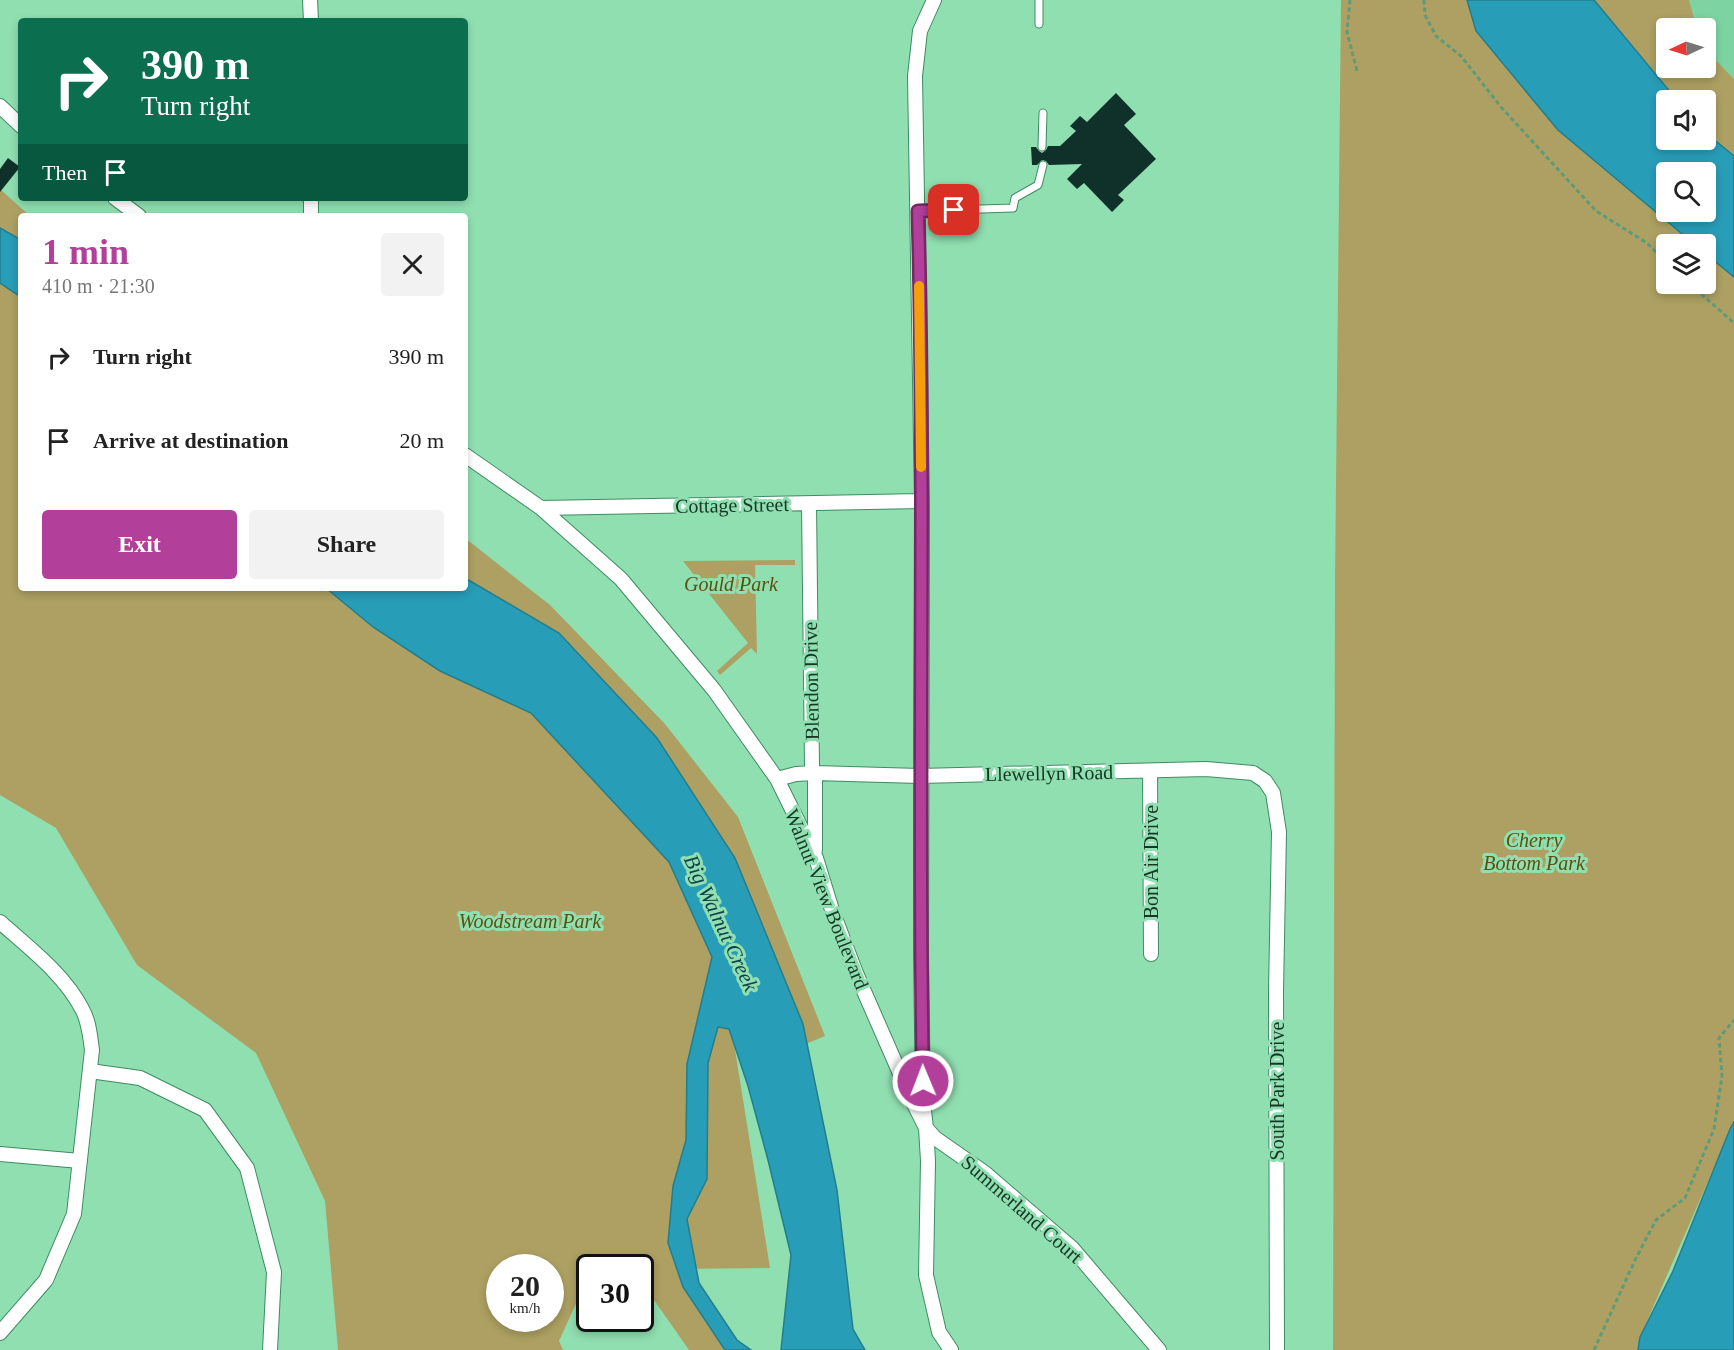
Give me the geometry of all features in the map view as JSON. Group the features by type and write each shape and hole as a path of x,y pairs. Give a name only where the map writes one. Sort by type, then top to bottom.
{"street":[{"path":"310,0 311,18"},
{"path":"926,1128 923,1102 922,1012 922,501 916,53 925,15 934,0"},
{"path":"0,105 18,123"},
{"path":"119,201 135,213"},
{"name":"Walnut View Boulevard","path":"468,457 541,508 621,579 714,690 777,779 816,858 856,973 926,1128 928,1161 926,1275 939,1332 951,1350"},
{"name":"Cottage Street","path":"541,508 922,501"},
{"name":"Blendon Drive","path":"809,504 816,858"},
{"name":"Llewellyn Road","path":"777,779 814,772 921,776 1206,768 1253,773 1265,781 1273,793 1279,832"},
{"name":"Bon Air Drive","path":"1150,771 1151,954"},
{"name":"South Park Drive","path":"1277,1350 1276,991 1279,832"},
{"path":"0,922 58,976 82,1010 89,1029 92,1050 74,1214 46,1280 0,1333"},
{"path":"90,1071 140,1078 205,1110 247,1168 274,1272 270,1350"},
{"name":"Summerland Court","path":"926,1128 935,1138 985,1173 1072,1248 1159,1350"},
{"path":"0,1154 80,1161"}],"lane":[{"path":"1039,0 1039,24"},
{"path":"1042,147 1043,113"},
{"path":"918,211 1012,208 1015,198 1038,185 1043,165"}],"path":[{"path":"1350,0 1347,32 1357,71"},
{"path":"1424,0 1425,15 1436,36 1461,56 1501,107 1596,211 1647,243 1656,252"},
{"path":"1701,294 1734,323"},
{"path":"1594,1350 1656,1220 1685,1198 1714,1129 1722,1076 1719,1038 1734,1020"}],"shaded area":[{"path":"1689,0 1734,0 1734,79 1716,60 1716,18 1694,18"}],"green space":[{"name":"Cherry Bottom Park","path":"1341,0 1467,0 1476,31 1656,211 1656,222 1667,222 1681,234 1656,234 1656,294 1716,294 1716,262 1734,277 1734,1122 1640,1337 1638,1350 1333,1350 1335,581"},
{"path":"1594,0 1689,0 1694,18 1656,18 1656,74"},
{"path":"1716,60 1734,79 1734,156 1716,141 1716,90 1670,90 1660,78 1716,78"},
{"name":"Woodstream Park","path":"0,189 27,213 18,213 18,591 468,591 468,540 550,605 665,724 738,817 825,1036 757,1064 732,1031 770,1268 677,1269 683,1287 725,1350 689,1350 654,1300 654,1254 576,1254 576,1304 564,1330 564,1254 486,1254 486,1332 563,1332 559,1341 563,1350 338,1350 325,1201 256,1053 137,965 56,828 0,795"},
{"name":"Gould Park","path":"795,560 795,565 755,565 757,654 751,648 720,675 717,671 748,643 683,561"}],"water":[{"path":"1467,0 1594,0 1656,75 1656,78 1659,78 1669,90 1656,90 1656,150 1716,150 1716,141 1734,156 1734,277 1716,262 1716,234 1682,234 1668,222 1716,222 1716,162 1656,162 1656,212 1558,130 1476,31"},
{"path":"0,228 18,238 18,295 0,283"},
{"name":"Big Walnut Creek","path":"468,580 559,633 657,738 735,858 803,1024 837,1190 853,1329 865,1350 781,1350 791,1255 748,1086 729,1029 718,1027 708,1063 707,1179 687,1219 699,1283 737,1340 751,1350 725,1350 683,1287 668,1243 673,1186 686,1140 687,1064 712,957 669,862 531,713 440,671 373,627 330,591 468,591"},
{"path":"1734,1122 1734,1350 1638,1350 1640,1337 1673,1271"}],"building":[{"path":"1116,93 1136,114 1124,125 1156,159 1118,195 1124,200 1112,212 1084,183 1077,189 1067,179 1082,164 1049,165 1042,160 1037,165 1032,165 1031,147 1036,147 1042,153 1048,146 1060,146 1076,131 1070,126 1080,116 1087,122"},
{"path":"8,158 18,166 18,170 0,192 0,169"}],"slow traffic":[{"path":"919,286 921,467"}],"route":[{"path":"923,1081 920,652 922,501 918,211 954,210"}]}
